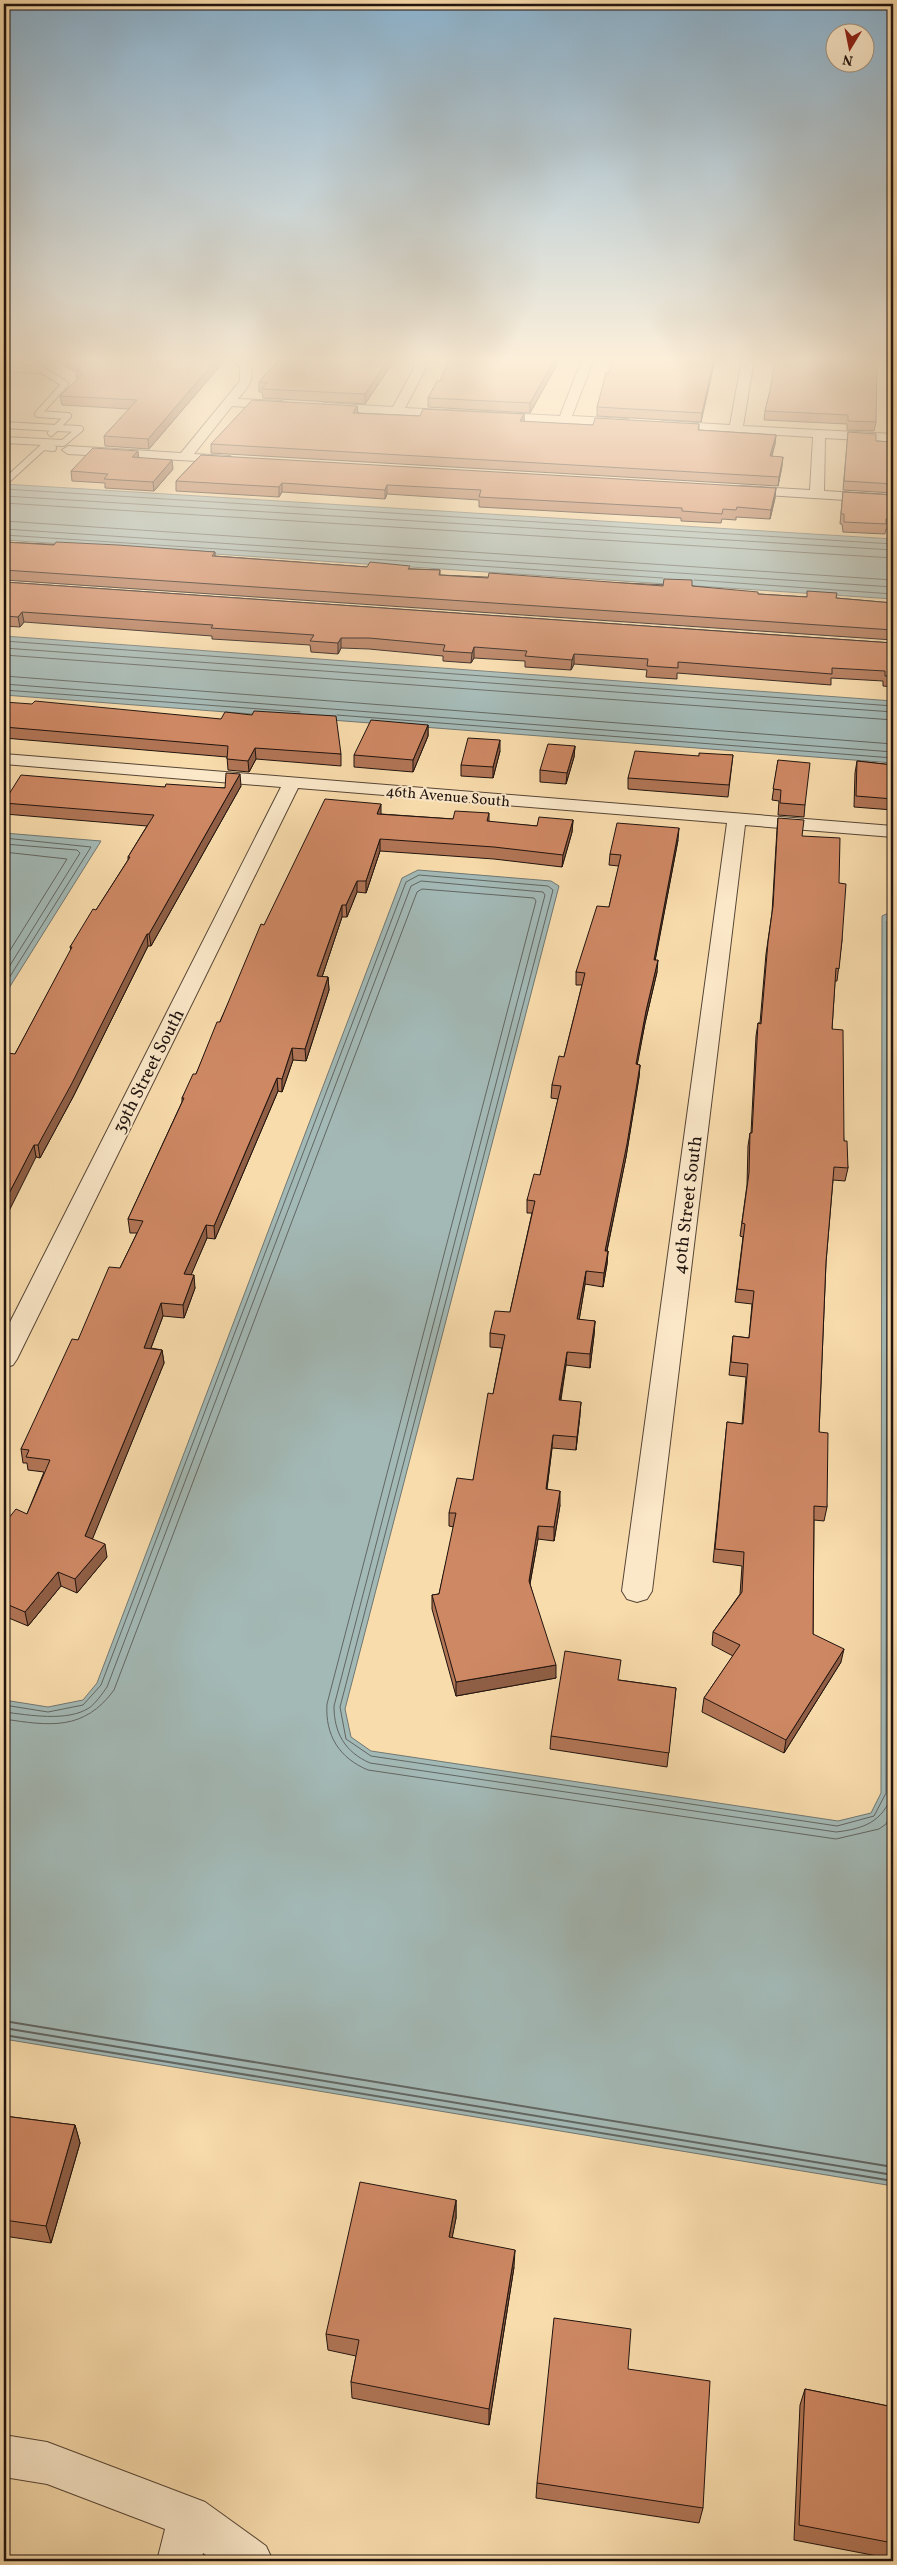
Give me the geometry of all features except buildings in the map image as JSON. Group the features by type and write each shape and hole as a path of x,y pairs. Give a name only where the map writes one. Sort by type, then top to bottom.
{"street":[{"path":"817,495 818,479"},
{"path":"728,490 893,499"},
{"name":"46th Avenue South","path":"4,760 893,832"},
{"name":"39th Street South","path":"4,1359 292,783"},
{"name":"40th Street South","path":"637,1591 737,819"},
{"path":"4,2456 47,2463 190,2517 251,2561"},
{"path":"179,2561 190,2517"}],"water":[{"path":"4,484 893,539 893,599 4,540"},
{"path":"4,636 893,701 893,763 4,695"},
{"path":"4,833 101,841 4,996"},
{"path":"418,870 551,881 559,886 345,1709 351,1737 371,1751 838,1821 871,1813 881,1793 882,916 893,911 893,2186 4,2039 4,1700 48,1707 83,1700 97,1683 402,878"}]}
